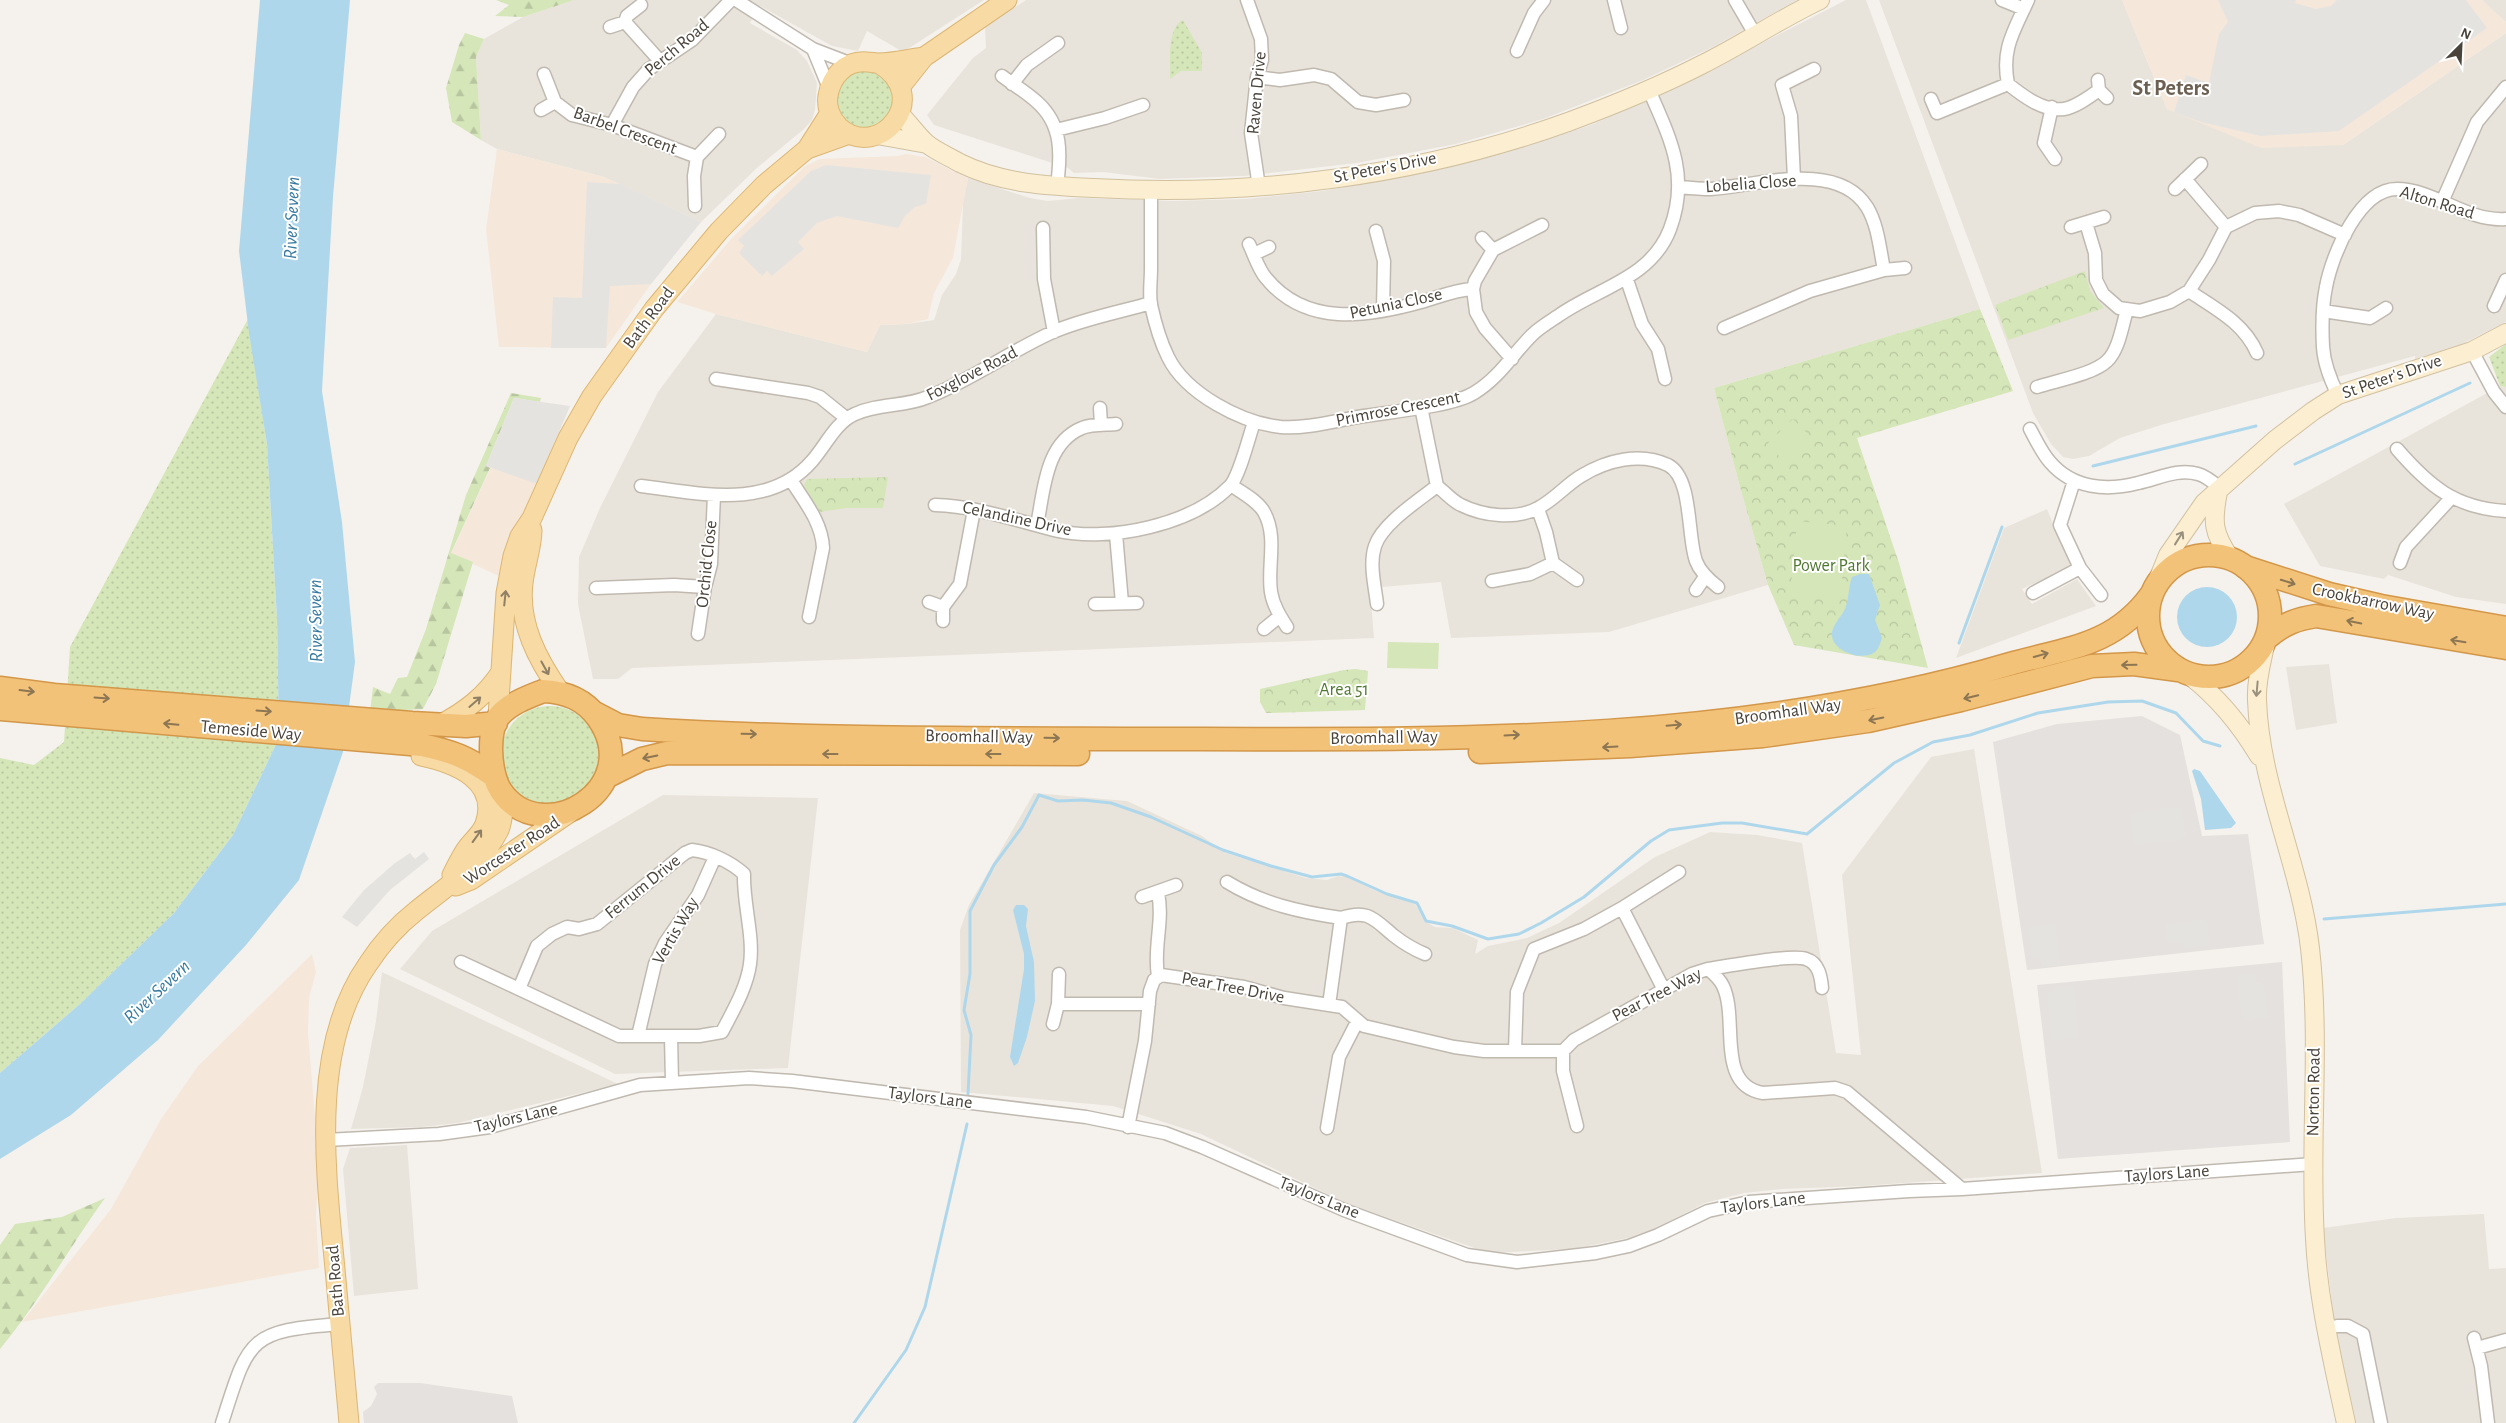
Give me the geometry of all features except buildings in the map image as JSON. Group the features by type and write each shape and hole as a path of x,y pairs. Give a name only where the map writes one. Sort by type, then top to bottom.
{"highway":[{"path":"2196,555 2219,555 2236,562 2257,580 2264,593 2270,622 2267,639 2257,652 2232,671 2204,678 2183,672 2161,655 2154,643 2150,622 2154,588 2171,568 2183,560 2196,555"},
{"name":"Crookbarrow Way","path":"2236,562 2284,581 2346,598 2506,628"},
{"name":"Broomhall Way","path":"593,712 618,725 642,729 802,735 1244,739 1483,737 1599,731 1743,720 1865,701 2087,644 2124,625 2140,610 2154,588"},
{"name":"Crookbarrow Way","path":"2267,639 2281,627 2296,619 2316,616 2506,648"},
{"name":"Broomhall Way","path":"606,777 642,759 667,753 1479,752 1705,742 1763,736 1868,720 1961,700 2092,666 2134,664 2183,672"},
{"name":"Temeside Way","path":"0,688 53,705 393,747 450,751 468,758 494,776"},
{"path":"543,691 560,692 583,702 593,712 607,734 611,756 606,777 591,797 578,807 553,815 538,815 524,810 505,797 494,776 491,761 492,734 497,719 525,698 543,691"},
{"name":"Temeside Way","path":"0,709 53,705 466,726 497,719"}],"main road":[{"path":"901,86 924,57 1007,0"},
{"path":"849,134 838,126 830,113 827,100 829,88 835,76 852,64 866,61 878,63 924,57"},
{"path":"877,135 893,125 900,114 903,99 901,86 889,70 878,63"},
{"name":"Bath Road","path":"497,719 506,593 513,556 520,536 532,518 568,438 588,404 654,309 719,231 764,185 807,149 830,113"},
{"name":"Bath Road","path":"807,149 849,134 864,137 877,135"},
{"name":"Bath Road","path":"532,518 532,536 522,586 524,616 535,651 560,692"},
{"path":"441,724 482,696 501,672"},
{"path":"393,747 458,767 478,781 484,793 487,804 485,822 479,836 466,850 443,892"},
{"name":"Worcester Road","path":"326,1140 327,1095 333,1050 342,1016 357,983 368,963 393,931 443,892 482,853 500,829 505,797"},
{"name":"Worcester Road","path":"443,892 472,880 578,807"},
{"name":"Bath Road","path":"326,1140 349,1423"}],"street":[{"name":"Perch Road","path":"612,126 633,87 649,69 692,40 731,0"},
{"path":"736,0 813,49 852,64"},
{"name":"Raven Drive","path":"1247,0 1261,39 1262,60 1257,77 1251,133 1259,187"},
{"path":"1517,51 1534,13 1544,0"},
{"path":"1614,0 1621,28"},
{"path":"1735,0 1756,36"},
{"name":"St Peter's Drive","path":"900,114 927,144 962,164 1000,178 1057,186 1151,191 1259,187 1410,165 1493,145 1568,122 1649,90 1756,36 1820,0"},
{"path":"2002,0 2026,4 2006,52 2005,68 2008,84 2026,98 2064,109 2083,101 2101,90"},
{"path":"625,22 627,16 641,5"},
{"path":"625,22 660,60"},
{"path":"610,27 625,22"},
{"path":"1057,186 1061,154 1056,130 1043,107 1007,80 1058,43"},
{"path":"813,49 829,88"},
{"path":"1794,179 1791,116 1782,85 1814,70"},
{"name":"Barbel Crescent","path":"544,74 555,102 572,115 612,126 697,157"},
{"path":"1257,77 1280,80 1314,75 1331,79 1358,102 1376,105 1404,100"},
{"path":"1931,99 1937,113 2008,84"},
{"path":"2442,202 2476,122 2506,88"},
{"name":"Primrose Crescent","path":"1151,191 1151,303 1158,333 1169,359 1186,380 1207,398 1254,422 1283,427 1313,425 1421,407 1472,394 1497,376 1533,335 1560,315 1627,280 1655,256 1670,231 1677,208 1680,187 1678,164 1671,139 1649,90"},
{"name":"Barbel Crescent","path":"541,110 555,102"},
{"path":"1056,130 1105,118 1143,105"},
{"path":"2052,107 2044,142 2055,159"},
{"name":"Barbel Crescent","path":"695,206 694,176 697,157 719,134"},
{"name":"St Peter's Drive","path":"877,135 927,144"},
{"path":"2175,189 2201,164"},
{"name":"Lobelia Close","path":"1680,187 1710,189 1794,179 1830,182 1851,190 1867,207 1877,235 1884,270"},
{"path":"2185,179 2226,227"},
{"name":"Alton Road","path":"2338,395 2324,350 2323,311 2326,285 2346,235 2364,204 2373,196 2386,190 2405,190 2476,216 2506,219"},
{"path":"2086,223 2095,254 2095,274 2100,287 2110,302 2127,310 2150,310 2190,291 2226,227 2256,213 2279,212 2299,215 2346,235"},
{"path":"2071,226 2104,217"},
{"path":"1512,359 1484,328 1476,312 1473,289 1475,281 1493,250 1542,225"},
{"path":"1043,228 1044,279 1054,332"},
{"path":"1376,231 1384,260 1383,309"},
{"path":"1482,238 1493,250"},
{"name":"Petunia Close","path":"1269,247 1252,249 1264,277 1284,296 1312,311 1340,316 1420,302 1458,290 1473,289"},
{"path":"1724,328 1810,291 1884,270 1905,268"},
{"path":"1627,280 1642,324 1658,349 1665,379"},
{"path":"2493,305 2506,280"},
{"path":"2190,291 2241,328 2250,338 2257,353"},
{"name":"Foxglove Road","path":"846,418 873,408 917,402 934,395 1054,332 1151,303"},
{"path":"2323,311 2370,318 2386,308"},
{"path":"2037,387 2091,370 2107,361 2117,342 2127,310"},
{"name":"St Peter's Drive","path":"2154,588 2162,567 2190,519 2204,502 2275,440 2338,395 2472,351 2506,334"},
{"path":"2472,351 2494,392 2506,407"},
{"path":"641,486 714,495 742,495 773,489 791,480 812,461 846,418 820,397 808,393 716,379"},
{"path":"1421,407 1437,486 1460,505 1486,514 1510,516 1538,509 1582,475 1616,460 1641,457 1668,466 1680,477 1687,501 1696,562 1705,577 1718,587"},
{"path":"1100,408 1101,426"},
{"path":"1254,422 1231,485 1250,498 1263,511 1268,523 1271,540 1271,593 1283,622 1264,629"},
{"path":"1037,525 1051,458 1064,439 1083,427 1116,424"},
{"path":"2030,430 2050,462 2074,480 2089,486 2110,488 2139,483 2171,473 2198,474 2219,490 2214,527 2219,543 2236,562"},
{"path":"2396,449 2422,478 2452,497 2483,510 2506,511"},
{"path":"670,490 671,476"},
{"path":"791,480 814,516 823,538 823,548 809,618"},
{"path":"2074,480 2060,525 2080,568 2101,595"},
{"name":"Celandine Drive","path":"935,505 958,506 1060,531 1116,534 1148,528 1184,516 1210,502 1231,485"},
{"path":"1377,604 1372,563 1375,544 1384,531 1437,486"},
{"name":"Orchid Close","path":"698,634 704,587 711,564 714,495"},
{"path":"2400,563 2406,546 2452,497"},
{"path":"1538,509 1546,532 1552,563 1577,580"},
{"path":"943,621 943,607 960,584 974,510"},
{"path":"1116,534 1122,603"},
{"path":"1492,581 1530,574 1552,563"},
{"path":"2034,593 2080,568"},
{"path":"1696,590 1705,577"},
{"path":"596,588 656,585 704,587"},
{"path":"929,602 943,607"},
{"path":"1094,604 1137,603"},
{"name":"Norton Road","path":"2267,639 2256,698 2265,765 2297,879 2310,949 2315,1008 2314,1231 2319,1289 2346,1423"},
{"name":"Norton Road","path":"2183,672 2209,690 2227,708 2241,726 2265,765"},
{"name":"Ferrum Drive","path":"692,850 700,851 734,865 744,874 743,894 750,963 745,982 722,1032 699,1036 619,1036 519,989 537,946 552,934 567,927 579,930 597,924 685,853 692,850"},
{"name":"Vertis Way","path":"638,1036 655,964 665,944 698,895 715,857"},
{"path":"1515,1050 1517,992 1534,949 1584,928 1622,908 1679,872"},
{"path":"1228,882 1247,894 1276,905 1340,918 1352,914 1365,915 1376,919 1399,939 1424,954"},
{"path":"1142,897 1176,886"},
{"path":"1158,893 1161,909 1156,957 1158,976"},
{"path":"1622,908 1664,990"},
{"path":"1329,1005 1340,918"},
{"path":"1708,969 1752,962 1806,959 1814,964 1820,972 1822,988"},
{"path":"461,962 519,989"},
{"name":"Pear Tree Way","path":"1563,1051 1574,1040 1692,974 1708,969 1723,985 1727,998 1734,1070 1741,1083 1751,1091 1763,1093 1835,1088 1847,1092 1962,1190"},
{"path":"1054,1024 1058,1004 1059,974"},
{"name":"Pear Tree Drive","path":"1128,1127 1145,1041 1150,991 1158,976 1164,974 1244,987 1284,998 1342,1007 1357,1022 1364,1026 1454,1047 1484,1051 1563,1051"},
{"path":"1058,1004 1149,1004"},
{"path":"1327,1128 1339,1057 1357,1022"},
{"path":"671,1036 672,1082"},
{"path":"1563,1051 1564,1072 1577,1126"},
{"name":"Taylors Lane","path":"326,1140 439,1134 490,1126 640,1085 749,1078 792,1081 1086,1117 1165,1133 1193,1143 1324,1202 1467,1254 1517,1262 1596,1253 1629,1246 1708,1211 1748,1202 1909,1190 1962,1190 2314,1164"},
{"path":"222,1423 238,1372 249,1351 257,1343 266,1336 288,1329 340,1324"},
{"path":"2337,1326 2348,1326 2363,1334 2382,1423"},
{"path":"2488,1423 2476,1343 2506,1340"}],"shaded area":[{"path":"574,0 984,0 903,52 867,31 858,51 832,46 760,6 750,23 797,50 807,61 817,83 815,110 812,120 804,129 758,167 701,222 604,177 497,149 481,140 476,57 484,39 523,17"},
{"path":"1026,0 1797,0 1711,48 1641,81 1543,119 1456,144 1357,163 1244,176 1160,179 1103,172 1074,173 1068,168 934,125 927,115 973,58 986,48 985,27"},
{"path":"1846,0 1866,0 1980,309 1714,388 1768,585 1609,632 1451,638 1441,582 1370,588 1374,638 632,668 618,679 593,679 578,604 579,557 600,508 658,392 716,314 867,352 880,325 934,320 942,295 956,274 961,259 963,202 968,178 1030,198 1048,201 1078,198 1173,201 1245,199 1322,191 1419,174 1503,154 1591,125 1686,82"},
{"path":"1879,0 2122,0 2167,109 2343,145 2506,33 2506,322 2460,345 2415,359 2415,356 2161,425 2120,438 2089,456 2073,459 2063,457 2051,444 2033,413"},
{"path":"2122,0 2482,0 2506,22 2506,33 2343,145 2261,148 2167,109"},
{"path":"2218,0 2296,0 2295,3 2316,9 2331,6 2337,0 2466,0 2487,28 2339,131 2261,136 2201,122 2174,112 2186,75 2209,83 2219,34 2228,22"},
{"path":"2482,0 2506,0 2506,22 2488,7"},
{"path":"497,149 604,177 701,222 651,284 606,348 499,347 486,229"},
{"path":"907,154 925,157 968,178 953,258 934,293 928,319 907,324 880,325 867,352 716,314 677,302 732,238 805,166 820,159"},
{"path":"826,165 931,175 926,204 915,207 905,216 898,228 837,216 817,223 798,242 804,249 772,276 767,271 762,276 739,253 744,246 738,240 811,171"},
{"path":"587,182 620,184 701,222 651,284 610,286 606,348 551,348 553,297 582,298"},
{"path":"2500,386 2506,387 2506,604 2456,597 2388,575 2384,579 2320,566 2284,504"},
{"path":"514,398 570,406 537,484 486,466"},
{"path":"570,406 537,484 503,578 451,554 490,469 486,466"},
{"path":"2047,509 2071,567 2022,589 2032,604 2077,579 2096,606 1956,658 2004,528"},
{"path":"2329,664 2337,723 2296,730 2286,667"},
{"path":"2142,716 2180,735 2202,836 2248,834 2264,944 2027,970 1993,742 2057,724"},
{"path":"1974,749 2042,1173 1744,1193 1705,1203 1656,1228 1628,1238 1573,1249 1489,1253 1348,1204 1201,1134 1113,1106 961,1092 960,930 969,905 1034,793 1127,801 1202,836 1226,853 1306,878 1327,880 1338,876 1347,877 1376,891 1415,904 1426,922 1435,927 1453,928 1478,940 1475,954 1488,946 1527,938 1559,923 1655,857 1710,832 1757,835 1802,843 1836,1053 1861,1055 1842,875 1931,757"},
{"path":"663,795 818,798 788,1068 615,1074 400,969 432,931"},
{"path":"2182,807 2185,835 2182,835 2182,840 2134,844 2130,813"},
{"path":"424,852 429,859 390,890 357,927 342,917 364,890 395,863 410,853 415,859"},
{"path":"2207,920 2209,946 2185,949 2182,942 2168,943 2166,924"},
{"path":"2055,924 2060,965 2042,967 2041,959 2032,957 2028,927"},
{"path":"312,954 316,972 309,998 308,1033 319,1165 316,1215 319,1268 22,1322 111,1209 161,1119 198,1066"},
{"path":"2282,962 2290,1142 2058,1159 2037,985"},
{"path":"382,972 618,1084 458,1123 422,1127 351,1129 363,1087 376,1021"},
{"path":"2255,973 2256,983 2264,985 2268,1018 2242,1020 2237,975"},
{"path":"2074,985 2078,1037 2052,1040 2047,993 2055,992 2055,987"},
{"path":"407,1145 418,1289 354,1296 343,1169 350,1148"},
{"path":"2484,1214 2489,1269 2506,1268 2506,1423 2355,1423 2334,1320 2323,1228 2396,1218"},
{"path":"378,1383 420,1383 512,1396 518,1423 364,1423 363,1412 371,1406 377,1394 374,1387"}],"green space":[{"path":"496,0 574,0 523,17 495,16 509,5"},
{"path":"1183,20 1202,53 1202,71 1181,71 1170,79 1170,46 1174,31"},
{"path":"465,33 484,39 476,57 481,140 452,122 446,88 459,45"},
{"path":"865,70 881,75 889,83 894,99 889,115 881,123 865,128 849,123 841,115 836,99 841,83 849,75"},
{"path":"2085,271 2090,291 2104,308 2008,340 1995,305"},
{"name":"Power Park","path":"1980,309 2013,391 1857,438 1899,563 1928,668 1794,645 1768,585 1714,388"},
{"path":"248,319 267,444 277,619 279,738 233,835 174,913 80,1004 0,1073 0,758 34,765 64,742 70,647"},
{"path":"2506,344 2506,387 2500,386 2489,357"},
{"path":"511,393 541,398 540,402 514,398 486,466 490,468 451,553 473,562 436,684 423,709 370,712 373,687 390,694 398,678 407,677 426,629 466,495"},
{"path":"1793,419 1810,436 1784,461 1767,444"},
{"path":"888,477 883,508 846,508 820,512 804,485 807,479"},
{"path":"1797,521 1847,526 1840,601 1790,597"},
{"path":"1388,642 1439,643 1438,669 1387,668"},
{"name":"Area 51","path":"1356,669 1368,671 1365,710 1266,713 1260,702 1260,689"},
{"path":"550,706 560,707 577,714 591,728 598,745 598,765 591,782 577,796 560,803 550,804 540,803 523,796 509,782 502,765 501,755 502,745 509,728 523,714 540,707"},
{"path":"105,1198 28,1313 0,1349 0,1245 15,1224 62,1217"}],"water":[{"name":"River Severn","path":"260,0 350,0 333,197 322,391 342,522 355,662 343,752 299,880 246,945 158,1040 71,1115 0,1159 0,1073 80,1004 174,913 233,835 279,738 277,619 267,444 249,333 239,251"},
{"path":"1860,574 1869,574 1880,605 1875,620 1882,638 1875,652 1863,656 1842,650 1833,641 1832,635 1834,626 1846,607 1852,577"},
{"path":"2207,587 2223,592 2228,596 2232,601 2237,617 2232,633 2228,638 2223,642 2207,647 2191,642 2186,638 2182,633 2177,617 2182,601 2186,596 2191,592"},
{"path":"2194,769 2200,771 2236,823 2231,828 2205,830 2201,799 2192,771"},
{"path":"1016,905 1024,905 1028,909 1026,926 1034,962 1035,1001 1027,1037 1018,1063 1014,1066 1010,1057 1024,969 1024,954 1013,910"}],"waterway":[{"path":"2295,464 2470,383"},
{"path":"2093,466 2256,426"},
{"path":"1959,643 2002,527"},
{"path":"968,1094 971,1035 964,1010 970,974 970,911 994,865 1022,827 1039,795 1058,801 1083,800 1111,803 1151,817 1223,850 1271,866 1312,877 1341,874 1387,894 1417,903 1426,921 1452,926 1488,939 1519,934 1541,923 1584,897 1651,841 1669,830 1722,823 1742,823 1807,834 1894,763 1933,742 1970,735 2038,713 2108,702 2142,701 2176,713 2203,741 2220,746"},
{"path":"2324,919 2506,904"},
{"path":"854,1423 906,1350 925,1307 967,1124"}],"district":[{"name":"St Peters","path":"2171,88"}]}
